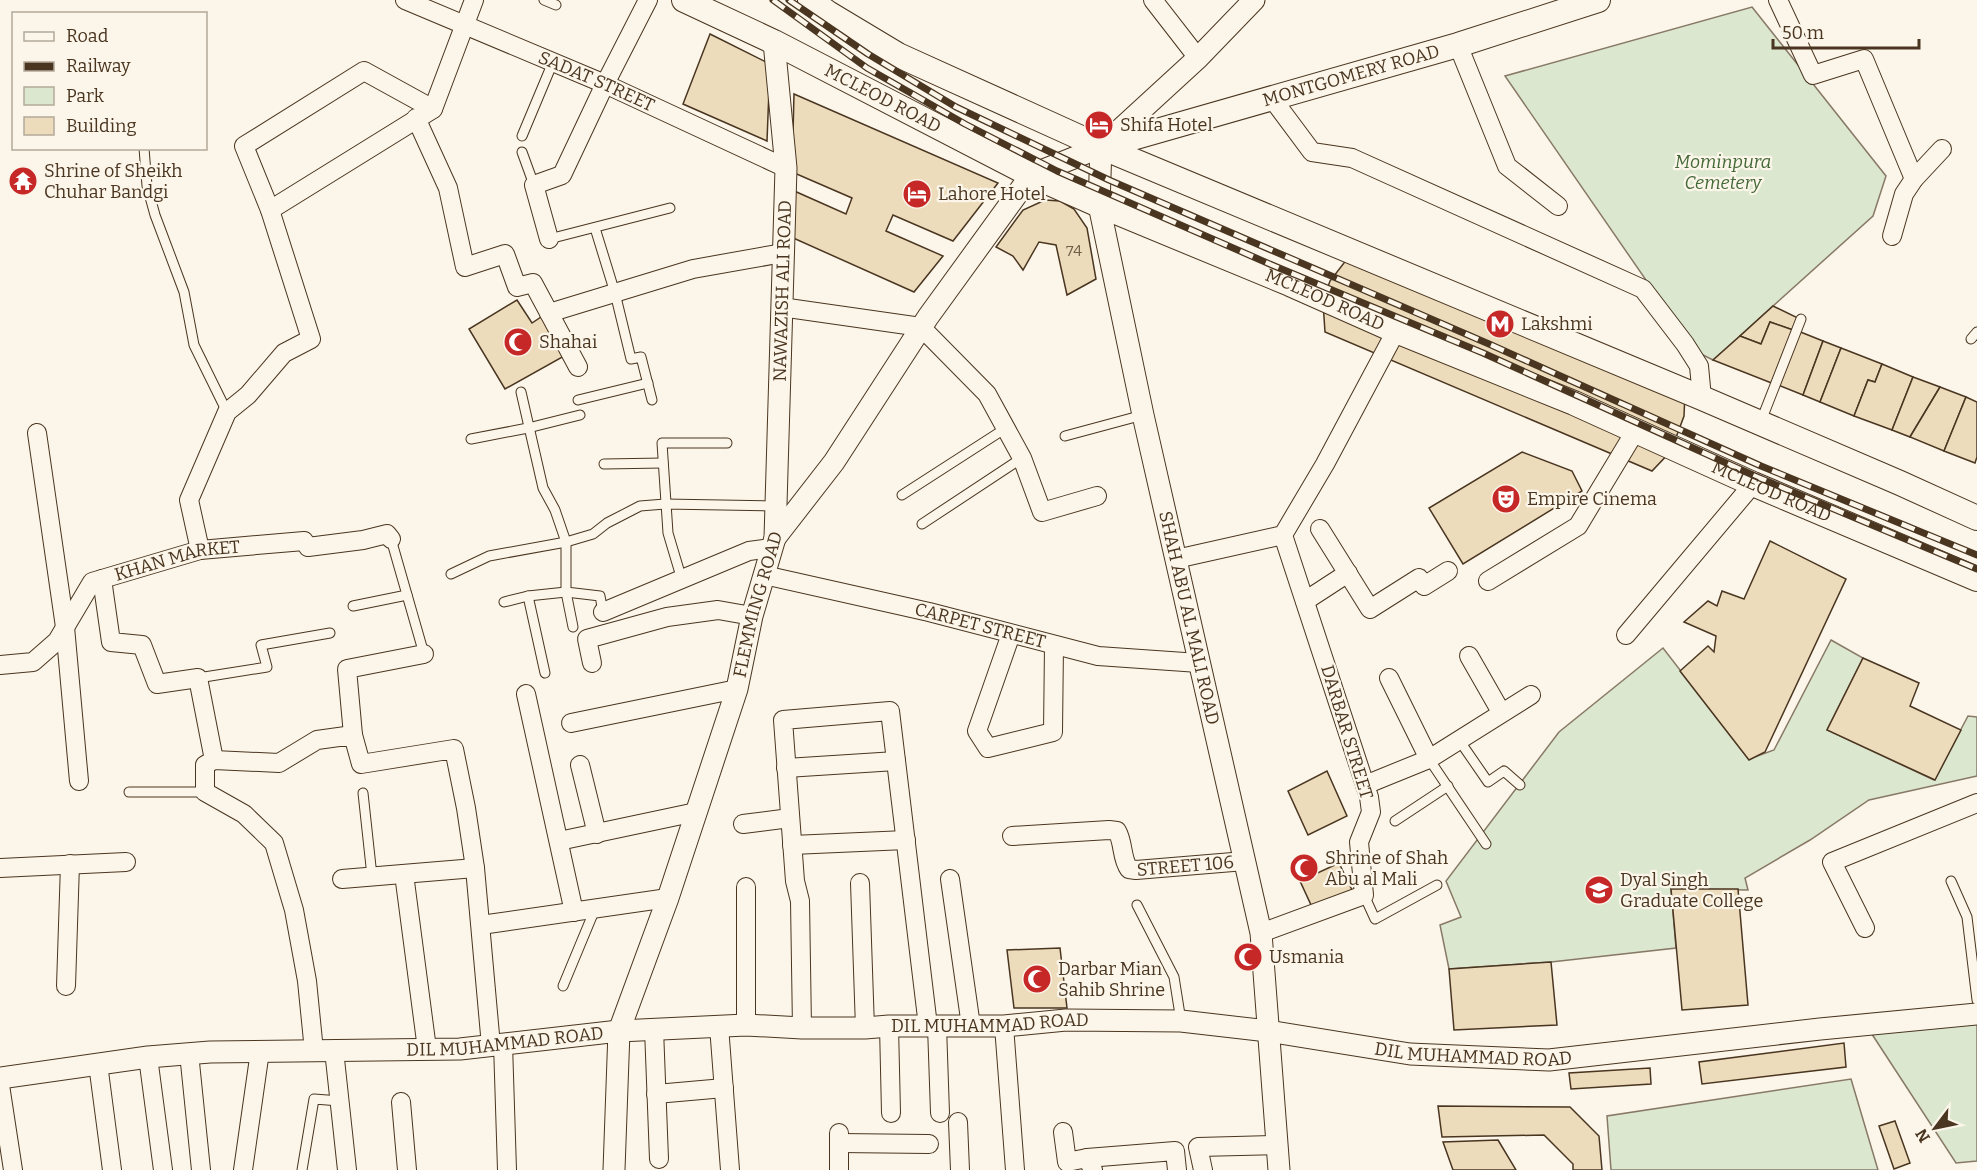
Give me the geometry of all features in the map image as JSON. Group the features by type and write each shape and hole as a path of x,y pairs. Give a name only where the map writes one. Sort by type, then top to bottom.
{"main road":[{"name":"MCLEOD ROAD","path":"685,0 774,42 1031,176 1290,284 1396,331 1574,403 1753,484 1977,579"},
{"path":"810,0 898,55 1101,147 1702,398 1977,518"},
{"name":"MONTGOMERY ROAD","path":"1101,147 1458,45 1598,0"}],"street":[{"name":"SADAT STREET","path":"405,0 605,84 786,168"},
{"path":"270,210 433,109 474,0"},
{"path":"549,238 534,185 562,175 648,0"},
{"path":"1153,0 1198,58"},
{"path":"1031,176 1101,147 1198,58 1254,0"},
{"path":"1778,0 1813,75 1864,59 1914,179"},
{"name":"NAWAZISH ALI ROAD","path":"772,544 776,506 786,168 774,42"},
{"path":"1458,45 1507,166 1558,206"},
{"path":"200,550 189,500 227,412 248,395 284,353 311,339 270,210 244,146 364,71 433,109"},
{"path":"1271,98 1312,152 1352,158 1643,289 1699,366 1702,398"},
{"path":"416,118 448,188 465,267 505,254 517,287 533,283 578,367"},
{"name":"SHAH ABU AL MALI ROAD","path":"1101,147 1099,205 1143,415 1261,933 1279,1170"},
{"path":"1892,236 1904,194 1914,179 1941,149"},
{"name":"FLEMMING ROAD","path":"614,1170 619,1031 668,898 737,689 752,616 772,544 834,462 921,327 1031,176"},
{"path":"549,313 693,269 783,253"},
{"path":"781,307 921,327 987,394 1022,458 1042,512 1097,496"},
{"path":"1176,559 1283,536 1325,464 1396,331"},
{"path":"1488,581 1578,526 1636,430"},
{"path":"37,433 65,627 79,781"},
{"path":"1626,635 1753,484"},
{"path":"1320,530 1370,609 1419,578 1424,586 1448,571"},
{"name":"KHAN MARKET","path":"0,665 33,662 57,641 92,582 200,550 304,541 308,547 363,540 387,534 391,539"},
{"name":"DARBAR STREET","path":"1283,536 1365,785 1371,812 1359,842 1364,895"},
{"path":"603,612 749,551 764,549 772,544"},
{"path":"1305,601 1348,573"},
{"name":"CARPET STREET","path":"764,575 929,612 1098,656 1199,663"},
{"path":"102,579 111,642 141,645 157,684 198,678 213,760"},
{"path":"592,663 586,639 667,617 718,610 752,616"},
{"path":"1011,634 977,731 988,748 1053,732 1054,645"},
{"path":"424,654 347,669 353,735 361,764 454,749 475,868 497,1045 507,1170"},
{"path":"1469,656 1501,712"},
{"path":"1389,678 1429,759"},
{"path":"571,723 737,689"},
{"path":"526,694 574,912"},
{"path":"1365,785 1429,759 1531,695"},
{"path":"802,1028 800,901 795,881 783,720 890,711 933,1026 940,1113"},
{"path":"347,1170 340,1101 324,1050 307,981 294,910 274,843 244,814 205,792 205,765 213,760 279,763 317,740 353,735"},
{"path":"786,768 896,761"},
{"path":"580,765 597,834"},
{"path":"1865,928 1832,862 1977,802"},
{"path":"559,841 696,812"},
{"path":"743,824 790,818"},
{"name":"STREET 106","path":"1011,836 1117,831 1125,864 1129,869 1136,870 1245,861"},
{"path":"792,845 906,840"},
{"path":"0,868 126,862"},
{"path":"66,986 70,864"},
{"path":"342,879 475,868"},
{"path":"404,874 427,1049"},
{"path":"950,879 971,1026"},
{"path":"860,883 865,1028"},
{"path":"746,887 746,1025"},
{"path":"1261,933 1364,895"},
{"path":"481,926 668,898"},
{"name":"DIL MUHAMMAD ROAD","path":"0,1078 189,1053 460,1049 619,1031 719,1026 865,1028 1004,1026 1066,1020 1181,1021 1268,1031 1410,1054 1549,1060 1820,1029 1977,1014"},
{"path":"719,1026 730,1170"},
{"path":"889,1026 891,1113"},
{"path":"1004,1026 1015,1170"},
{"path":"654,1029 659,1159"},
{"path":"243,1170 260,1051"},
{"path":"189,1053 201,1170"},
{"path":"148,1057 163,1170"},
{"path":"98,1064 112,1170"},
{"path":"0,1085 13,1170"},
{"path":"656,1094 724,1088"},
{"path":"401,1102 407,1170"},
{"path":"958,1122 960,1170"},
{"path":"1063,1132 1067,1162 1090,1164 1175,1151 1177,1170"},
{"path":"839,1170 839,1138 929,1144"},
{"path":"1203,1170 1198,1147 1277,1144"}],"lane":[{"path":"544,0 556,5"},
{"path":"522,136 553,62"},
{"path":"144,150 147,186 155,215 184,291 194,345 227,412"},
{"path":"522,152 534,185"},
{"path":"549,238 670,208"},
{"path":"596,228 631,359 641,357 652,400"},
{"path":"1760,423 1800,319"},
{"path":"578,400 648,383"},
{"path":"521,392 543,488 555,510 566,542 566,592 573,627"},
{"path":"471,439 580,415"},
{"path":"1065,436 1143,415"},
{"path":"902,495 1006,428"},
{"path":"682,580 668,533 662,443 727,443"},
{"path":"922,524 1022,458"},
{"path":"604,464 663,463"},
{"path":"451,574 489,556 566,542 593,534 607,523 640,506 665,504 776,506"},
{"path":"391,539 424,654"},
{"path":"504,602 566,592 600,596 603,612"},
{"path":"353,606 407,595"},
{"path":"528,597 545,673"},
{"path":"198,678 267,667 261,645 330,633"},
{"path":"1459,740 1488,782 1504,771 1520,785"},
{"path":"1429,759 1486,844"},
{"path":"1395,821 1448,786"},
{"path":"129,792 205,792"},
{"path":"363,793 372,876"},
{"path":"1951,881 1967,917 1977,1000"},
{"path":"1364,895 1375,919 1437,885"},
{"path":"1137,905 1174,977 1181,1021"},
{"path":"563,986 595,909"},
{"path":"302,1170 314,1100 340,1101"}],"green space":[{"name":"Mominpura Cemetery","path":"1752,7 1886,176 1873,216 1713,360 1695,351 1505,76"},
{"path":"1831,640 1863,658 1827,730 1934,780 1968,716 1977,717 1977,776 1869,800 1810,840 1745,878 1748,890 1671,889 1676,948 1551,962 1449,969 1440,925 1461,917 1446,881 1559,732 1663,648 1749,759 1774,750"},
{"path":"1977,1014 1977,1161 1956,1163 1866,1025"},
{"path":"1851,1079 1878,1170 1611,1170 1607,1116"}],"building":[{"path":"710,34 770,64 767,141 683,104"},
{"name":"Lahore Hotel","path":"794,94 998,183 953,241 893,215 886,231 943,256 914,292 791,237 792,190 846,214 852,198 792,172"},
{"path":"1045,200 1060,201 1074,209 1087,228 1096,279 1067,295 1056,245 1039,242 1023,270 1013,256 996,247 1023,210"},
{"path":"1354,250 1685,393 1684,416 1671,451 1652,471 1325,332 1323,302 1326,292 1330,281"},
{"name":"Shahai","path":"517,300 532,323 544,315 566,355 505,389 469,329"},
{"path":"1773,306 1798,318 1793,330 1770,322 1761,344 1740,336"},
{"path":"1770,322 1793,330 1774,384 1713,360 1740,336 1761,344"},
{"path":"1798,331 1823,341 1803,395 1778,385"},
{"path":"1823,341 1841,348 1820,402 1803,395"},
{"path":"1841,348 1882,364 1875,382 1868,380 1854,416 1820,402"},
{"path":"1882,364 1913,377 1892,430 1854,416 1868,380 1875,382"},
{"path":"1913,377 1940,387 1910,437 1892,430"},
{"path":"1940,387 1966,397 1944,451 1910,437"},
{"path":"1966,397 1977,402 1977,457 1975,463 1944,451"},
{"name":"Empire Cinema","path":"1522,452 1572,471 1582,491 1463,564 1429,508"},
{"path":"1770,541 1846,579 1765,752 1749,760 1680,671 1708,646 1714,652 1716,636 1684,622 1708,601 1717,606 1722,591 1744,599"},
{"path":"1863,658 1919,683 1910,706 1961,730 1935,780 1827,730"},
{"path":"1327,771 1347,816 1308,835 1288,791"},
{"path":"1339,863 1352,890 1312,907 1300,881"},
{"path":"1671,889 1738,889 1748,1005 1682,1010"},
{"name":"Darbar Mian Sahib Shrine","path":"1060,948 1067,1008 1014,1008 1007,950"},
{"path":"1551,962 1557,1025 1454,1030 1449,969"},
{"path":"1844,1043 1846,1067 1702,1084 1699,1062"},
{"path":"1650,1068 1651,1084 1571,1089 1569,1073"},
{"path":"1438,1106 1570,1107 1599,1136 1602,1170 1573,1170 1573,1164 1544,1135 1442,1137"},
{"path":"1895,1121 1910,1163 1894,1169 1879,1126"},
{"path":"1498,1140 1516,1170 1453,1170 1443,1142"}],"railway":[{"path":"773,0 867,68 965,124 1057,171 1272,265 1483,353 1755,476 1977,569"},
{"path":"789,0 868,54 956,107 1109,180 1489,344 1761,466 1977,555"}],"place":[{"name":"Shifa Hotel","path":"1099,125"},
{"name":"Shrine of Sheikh Chuhar Bandgi","path":"23,181"},
{"name":"Lahore Hotel","path":"917,194"},
{"name":"Lakshmi","path":"1500,324"},
{"name":"Shahai","path":"518,342"},
{"name":"Empire Cinema","path":"1506,499"},
{"name":"Shrine of Shah Abu al Mali","path":"1304,868"},
{"name":"Dyal Singh Graduate College","path":"1599,890"},
{"name":"Usmania","path":"1248,957"},
{"name":"Darbar Mian Sahib Shrine","path":"1037,979"}]}
